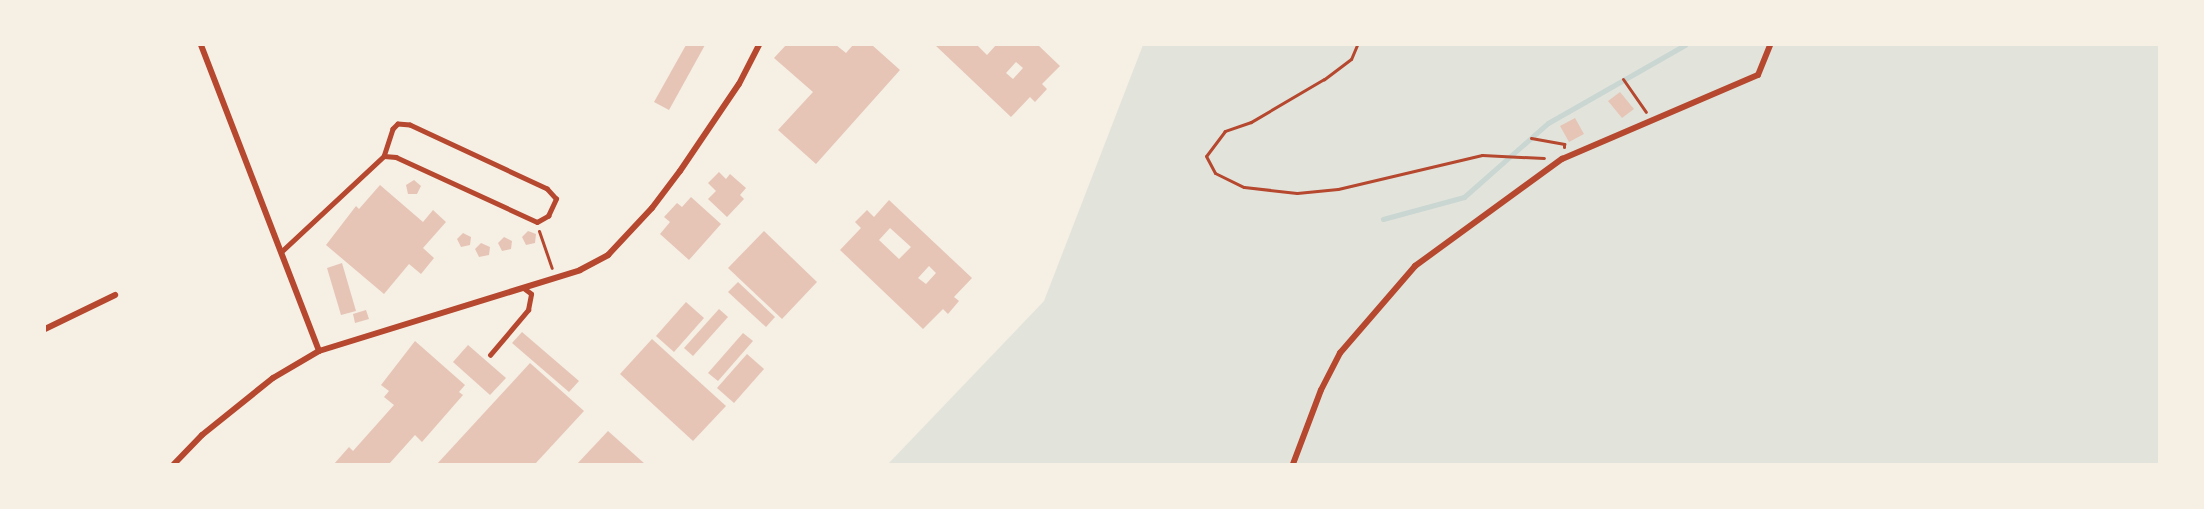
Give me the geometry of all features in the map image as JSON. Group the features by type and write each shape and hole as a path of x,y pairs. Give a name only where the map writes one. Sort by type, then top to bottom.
{"street":[{"path":"201,45 319,351"},
{"path":"174,464 202,435 273,378 319,351 555,278 608,255 652,208 740,84 759,45"},
{"path":"1293,464 1340,353 1415,266 1562,159 1758,75 1770,45"},
{"path":"45,329 115,295"}],"lane":[{"path":"280,252 384,156 393,129 398,124 410,125 554,194 556,199 548,216 537,222 396,157 384,156"},
{"path":"490,355 528,310 531,294 523,288"}],"path":[{"path":"1357,45 1352,58 1324,79 1251,122 1225,130 1206,156 1215,173 1244,187 1297,194 1438,168 1482,155 1562,159 1564,144 1531,138"},
{"path":"1623,79 1653,120"},
{"path":"537,222 555,278"}],"shaded area":[{"path":"1143,45 2159,45 2159,464 888,464 1044,301"}],"building":[{"path":"686,45 705,45 669,110 654,102"},
{"path":"786,45 836,45 846,53 853,45 872,45 900,70 816,164 778,130 813,92 774,58"},
{"path":"935,45 977,45 987,55 996,45 1038,45 1060,66 1042,84 1047,89 1035,102 1030,97 1011,117","holes":["1016,62 1023,68 1013,79 1006,73"]},
{"path":"1620,92 1634,109 1622,118 1608,101"},
{"path":"1575,118 1584,134 1569,142 1560,126"},
{"path":"719,172 726,179 730,174 746,188 740,195 744,199 727,217 708,199 716,191 708,183"},
{"path":"414,180 421,186 417,194 408,194 406,185"},
{"path":"380,185 423,222 433,210 446,222 423,248 434,258 421,274 409,264 384,294 326,245 356,206 359,209"},
{"path":"691,197 721,224 689,260 660,234 670,222 664,217 677,203 682,207"},
{"path":"889,200 972,278 954,297 959,301 948,314 943,309 923,329 840,250 861,228 855,222 867,210 874,217","holes":["890,228 911,247 899,259 879,240","929,266 936,273 926,284 918,278"]},
{"path":"528,231 536,234 535,243 526,245 522,237"},
{"path":"764,231 817,282 782,319 728,268"},
{"path":"463,233 471,237 470,245 461,247 457,239"},
{"path":"504,237 512,241 511,249 502,251 498,243"},
{"path":"481,243 490,247 489,255 479,257 475,249"},
{"path":"342,263 356,311 341,315 327,268"},
{"path":"738,282 775,317 766,327 728,292"},
{"path":"686,302 704,318 674,352 656,336"},
{"path":"719,309 728,317 693,356 684,348"},
{"path":"366,310 369,319 355,323 353,314"},
{"path":"522,332 579,381 569,392 512,343"},
{"path":"743,333 753,341 718,381 708,373"},
{"path":"652,339 726,406 693,441 620,374"},
{"path":"415,341 465,385 459,392 463,395 422,442 415,435 389,464 334,464 349,447 353,451 394,405 384,397 389,391 381,385"},
{"path":"468,345 506,378 490,395 453,362"},
{"path":"747,354 764,369 734,403 717,388"},
{"path":"530,363 584,411 535,464 437,464"},
{"path":"608,431 645,464 577,464"}],"waterway":[{"path":"1383,219 1464,197 1548,123 1685,45"}]}
